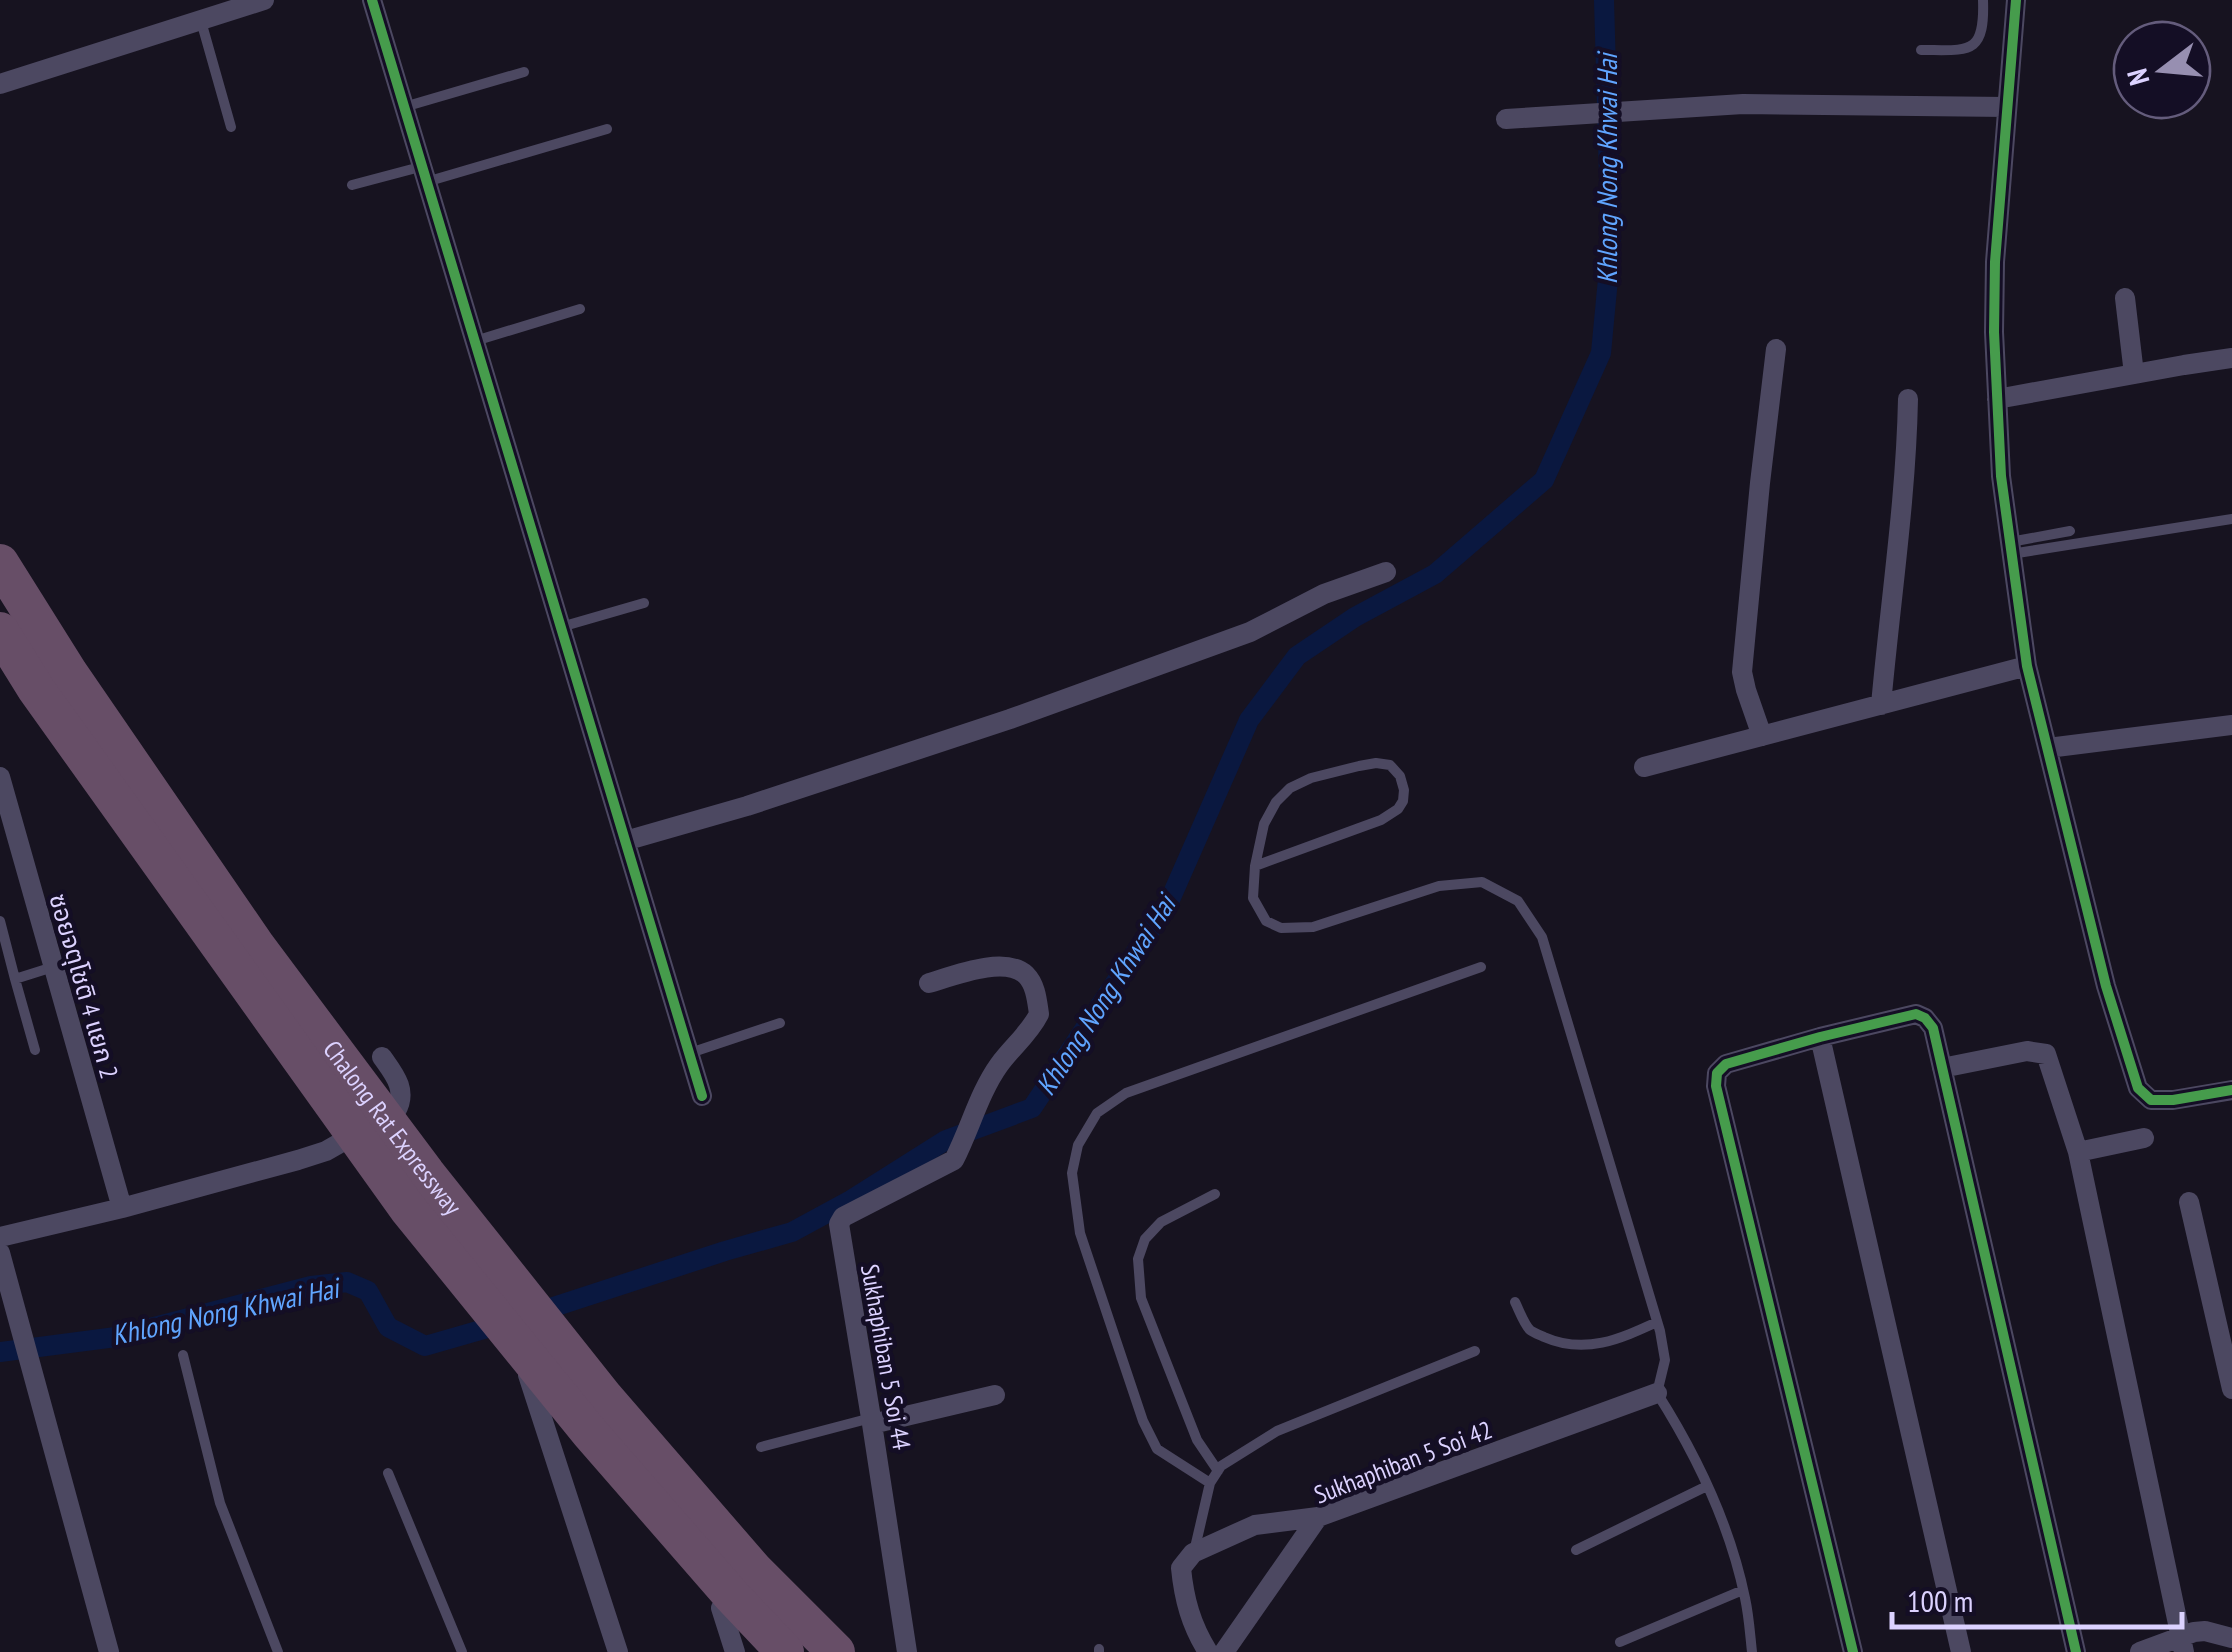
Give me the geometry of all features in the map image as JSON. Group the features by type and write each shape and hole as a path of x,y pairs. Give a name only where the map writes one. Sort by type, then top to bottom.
{"highway":[{"name":"Chalong Rat Expressway","path":"0,564 69,673 257,947 426,1173 605,1398 754,1570 836,1652"},
{"name":"Chalong Rat Expressway","path":"0,631 408,1209 590,1433 785,1652"}],"street":[{"path":"0,84 264,0"},
{"path":"372,0 702,1096"},
{"path":"2016,0 1995,262 1994,332 2000,476 2027,666 2106,986 2138,1088 2151,1100 2232,1090"},
{"path":"1506,119 1743,104 2007,107"},
{"path":"2125,298 2134,374"},
{"path":"1762,736 1742,672 1776,349"},
{"path":"1997,399 2232,358"},
{"path":"1881,706 1907,458 1908,400"},
{"path":"625,842 1010,719 1233,638 1308,602 1386,572"},
{"path":"1644,767 2027,666"},
{"path":"2048,748 2232,725"},
{"name":"ซอยจตุโชติ 4 แยก 2","path":"0,777 122,1208"},
{"name":"Sukhaphiban 5 Soi 44","path":"906,1652 839,1224 843,1218 954,1160 999,1065 1039,1014 1036,994 1025,975 1012,968 984,967 929,982"},
{"path":"1852,1652 1716,1073 1726,1064 1916,1014 1933,1028 2076,1652"},
{"path":"1820,1038 1961,1652"},
{"path":"1942,1068 2027,1050 2046,1054 2078,1152 2181,1647"},
{"path":"0,1237 122,1208 326,1151 396,1111 401,1092 382,1057"},
{"path":"2078,1152 2144,1138"},
{"path":"2188,1202 2226,1337 2232,1389"},
{"path":"0,1253 109,1652"},
{"path":"528,1374 618,1652"},
{"name":"Sukhaphiban 5 Soi 42","path":"1224,1652 1318,1516 1657,1393"},
{"path":"872,1421 995,1395"},
{"path":"1208,1652 1197,1635 1184,1598 1181,1568 1194,1553 1256,1525 1318,1516"},
{"path":"721,1608 734,1652"},
{"path":"2140,1652 2181,1647 2204,1631 2232,1638"}],"lane":[{"path":"1921,50 1974,46 1984,22 1983,0"},
{"path":"201,21 231,127"},
{"path":"403,107 524,72"},
{"path":"352,185 423,174 607,129"},
{"path":"474,341 580,309"},
{"path":"2010,548 2232,519"},
{"path":"2010,548 2070,532"},
{"path":"560,628 644,603"},
{"path":"1254,866 1382,820 1398,810 1404,790 1400,776 1390,766 1376,763 1310,778 1290,788 1276,802 1264,824 1254,866 1252,898 1266,921 1281,928 1312,926 1439,886 1482,882 1518,901 1542,937 1657,1322 1665,1360 1657,1393 1720,1512 1743,1590 1752,1652"},
{"path":"0,921 35,1050"},
{"path":"15,979 53,967"},
{"path":"1210,1483 1157,1448 1143,1421 1080,1232 1072,1173 1078,1144 1097,1113 1126,1093 1481,967"},
{"path":"689,1053 780,1023"},
{"path":"1215,1194 1161,1222 1146,1239 1138,1259 1141,1298 1197,1440 1218,1472"},
{"path":"1515,1302 1531,1331 1575,1346 1620,1339 1657,1322"},
{"path":"1194,1553 1210,1483 1221,1466 1277,1431 1475,1351"},
{"path":"183,1355 220,1503 278,1652"},
{"path":"761,1447 872,1421"},
{"path":"388,1473 462,1652"},
{"path":"1576,1550 1707,1486"},
{"path":"1620,1642 1743,1590"}],"waterway":[{"name":"Khlong Nong Khwai Hai","path":"532,1314 792,1232 946,1140 1032,1108 1169,902 1249,720 1297,656 1355,617 1435,574 1544,480 1601,353 1611,247 1604,0"},
{"name":"Khlong Nong Khwai Hai","path":"0,1352 116,1337 311,1286 347,1282 368,1291 388,1327 425,1346 505,1323"}],"cycle path":[{"path":"372,0 702,1096"},
{"path":"2016,0 1995,262 1994,332 2001,476 2027,666 2106,986 2138,1088 2151,1100 2232,1090"},
{"path":"1853,1652 1716,1086 1717,1073 1726,1064 1916,1014 1933,1028 2076,1652"}]}
